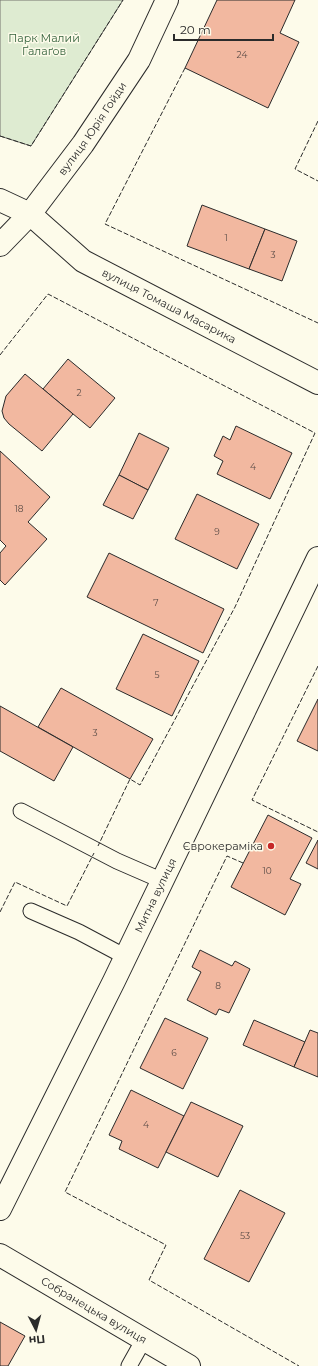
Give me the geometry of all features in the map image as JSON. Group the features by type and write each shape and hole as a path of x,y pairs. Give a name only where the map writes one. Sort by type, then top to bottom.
{"main road":[{"name":"вулиця Юрія Гойди","path":"0,245 30,214 83,144 139,60 167,0"},
{"name":"вулиця Томаша Масарика","path":"0,200 30,214 83,261 318,383"},
{"name":"Митна вулиця","path":"0,1209 34,1144 126,957 318,558"},
{"name":"Собранецька вулиця","path":"0,1255 143,1341 188,1366"}],"lane":[{"path":"21,812 96,849 117,862 163,881"},
{"path":"31,911 79,932 126,957"},
{"path":"129,1366 143,1341"}],"green space":[{"name":"Парк Малий Ґалаґов","path":"0,0 123,0 31,146 0,136"}],"building":[{"path":"217,0 295,0 280,33 299,42 268,108 185,68"},
{"path":"202,205 265,229 249,269 187,246"},
{"path":"265,229 297,241 282,281 249,269"},
{"path":"68,359 115,398 90,428 43,389"},
{"path":"25,374 73,414 42,451 9,424 4,418 2,411 6,396"},
{"path":"236,426 292,453 270,499 217,474 223,461 214,456 223,436 230,440"},
{"path":"139,433 169,448 148,490 119,475"},
{"path":"0,451 50,497 28,522 47,539 5,585 0,580 0,553 6,546 0,540"},
{"path":"119,475 148,490 133,519 103,505"},
{"path":"197,494 259,524 237,569 175,539"},
{"path":"109,553 224,609 203,653 87,597"},
{"path":"143,634 199,661 172,716 116,689"},
{"path":"61,688 153,739 130,779 38,727"},
{"path":"318,699 318,751 297,741"},
{"path":"0,706 73,747 54,781 0,751"},
{"path":"268,815 312,838 290,879 301,884 285,915 231,887"},
{"path":"318,840 318,869 306,863"},
{"path":"200,950 232,966 235,961 250,969 229,1013 219,1009 216,1015 187,1000 201,972 192,967"},
{"path":"165,1018 208,1038 183,1089 140,1068"},
{"path":"254,1020 305,1042 294,1067 243,1045"},
{"path":"310,1030 318,1033 318,1077 294,1067"},
{"path":"131,1090 184,1116 158,1168 119,1149 122,1141 109,1135"},
{"path":"191,1102 243,1126 218,1177 166,1152"},
{"path":"240,1190 285,1213 249,1282 204,1259"},
{"path":"0,1322 25,1336 8,1366 0,1366"}],"fence":[{"path":"0,136 31,146 123,0"},
{"path":"185,68 105,224 318,323"},
{"path":"318,121 295,169 318,181"},
{"path":"0,355 48,294 315,433 235,607 140,785 130,779 98,846"},
{"path":"318,666 252,800 318,832"},
{"path":"0,912 15,882 67,906 94,853"},
{"path":"243,863 227,856 65,1192 166,1245 149,1280 299,1366"}],"place":[{"name":"Єврокераміка","path":"271,846"}]}
